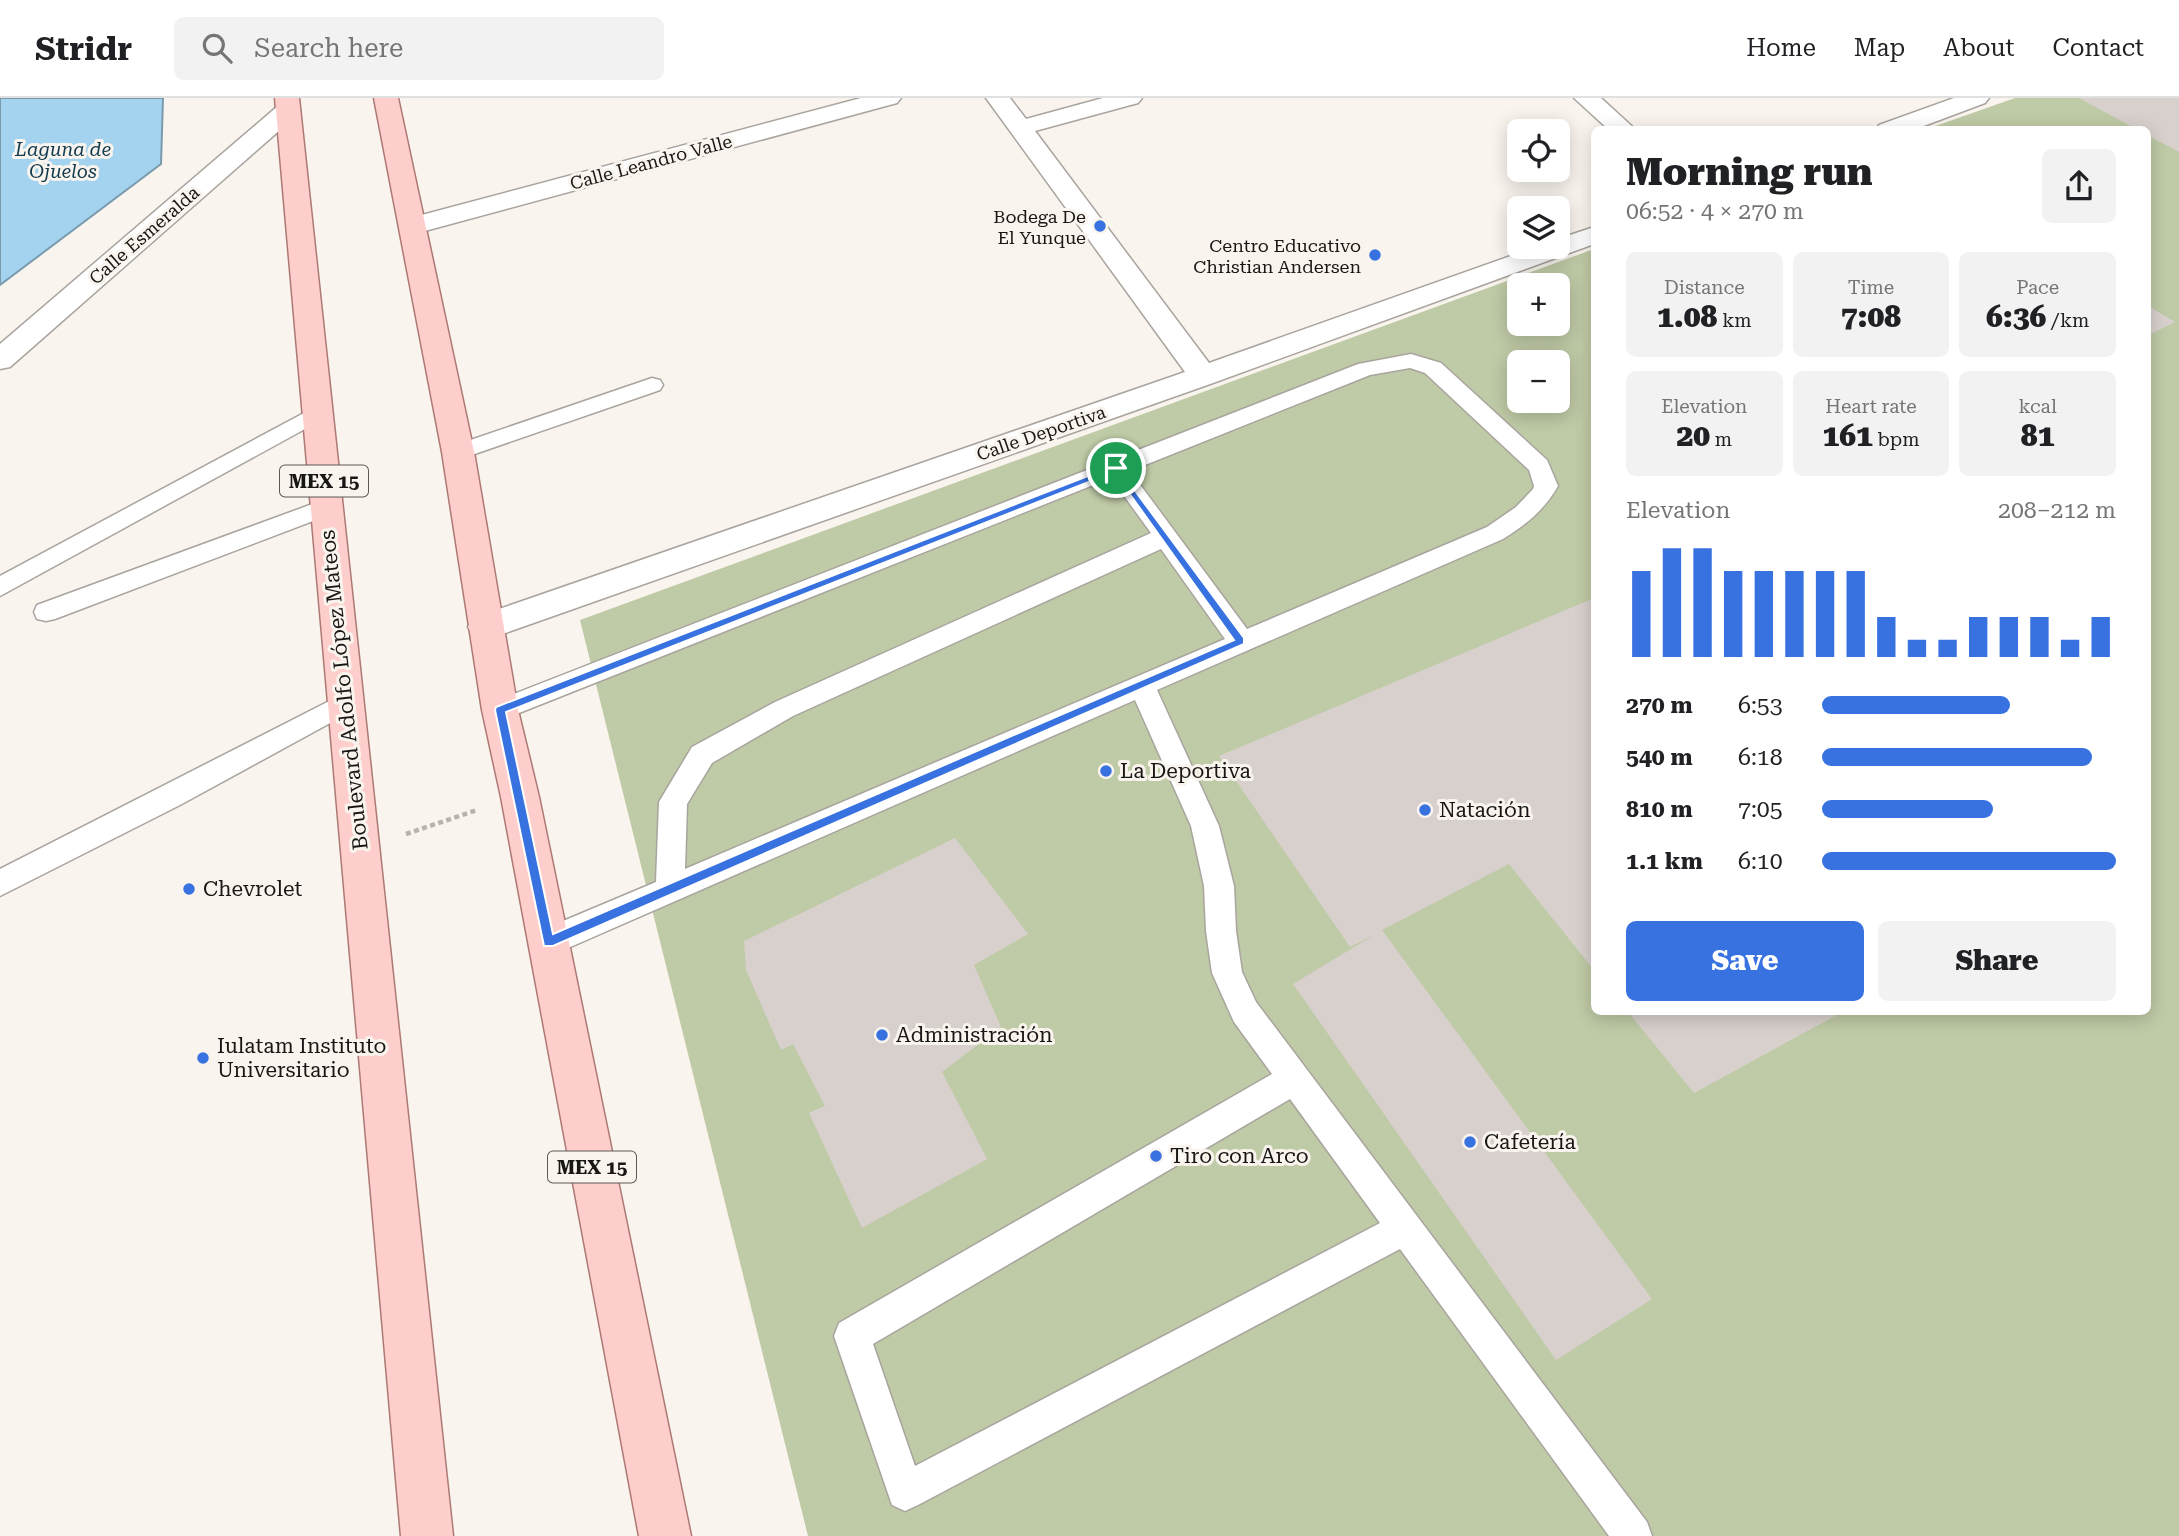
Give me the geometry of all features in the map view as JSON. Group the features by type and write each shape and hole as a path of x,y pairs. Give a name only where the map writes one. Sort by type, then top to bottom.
{"main road":[{"name":"MEX 15","path":"386,98 458,452 500,710 504,802 548,942 665,1536"},
{"name":"Boulevard Adolfo López Mateos","path":"287,104 427,1536"}],"street":[{"name":"Calle Leandro Valle","path":"412,226 889,98"},
{"path":"998,98 1203,376"},
{"path":"1019,128 1130,98"},
{"path":"1586,98 1618,126"},
{"path":"1899,126 1977,98"},
{"name":"Calle Esmeralda","path":"0,360 287,104"},
{"name":"Calle Deportiva","path":"485,627 1203,376 1591,235"}],"lane":[{"path":"500,710 1366,369 1411,361 1433,369 1539,466 1546,486 1539,499 1521,517 1495,533 548,942"},
{"path":"458,452 652,385"},
{"path":"0,587 317,413"},
{"path":"1116,468 1241,641"},
{"path":"46,612 326,507"},
{"path":"670,888 673,802 702,755 784,709 1167,536"},
{"path":"1141,685 1205,826 1219,886 1221,931 1227,973 1245,1012 1633,1536"},
{"path":"0,883 170,797 345,703"},
{"path":"1294,1079 852,1336 905,1492 1405,1228"}],"path":[{"path":"402,835 504,802"}],"green space":[{"name":"La Deportiva","path":"2015,98 2179,98 2179,1536 808,1536 580,620 1507,281 1507,336 1570,336 1570,273 1528,273 1591,250 1591,1015 2151,1015 2151,126 1936,126"}],"water":[{"name":"Laguna de Ojuelos","path":"0,98 163,98 161,164 0,285"}],"building":[{"path":"2079,98 2179,98 2179,152 2151,137 2151,126 2131,126"},
{"path":"2151,307 2175,322 2151,334"},
{"name":"Natación","path":"1591,599 1591,966 1509,864 1382,930 1652,1299 1556,1360 1293,984 1374,935 1350,947 1219,756"},
{"name":"Administración","path":"955,838 1028,934 974,965 1001,1027 942,1072 987,1159 862,1228 809,1113 825,1106 793,1044 781,1050 746,970 744,941"},
{"path":"1630,1015 1837,1015 1694,1093"}],"place":[{"name":"Bodega De El Yunque","path":"1100,226"},
{"name":"Centro Educativo Christian Andersen","path":"1375,255"},
{"name":"La Deportiva","path":"1106,771"},
{"name":"Natación","path":"1425,810"},
{"name":"Chevrolet","path":"189,889"},
{"name":"Administración","path":"882,1035"},
{"name":"Iulatam Instituto Universitario","path":"203,1058"},
{"name":"Cafetería","path":"1470,1142"},
{"name":"Tiro con Arco","path":"1156,1156"}],"route":[{"path":"1116,468 1241,641 548,942 500,710 1116,468"}]}
